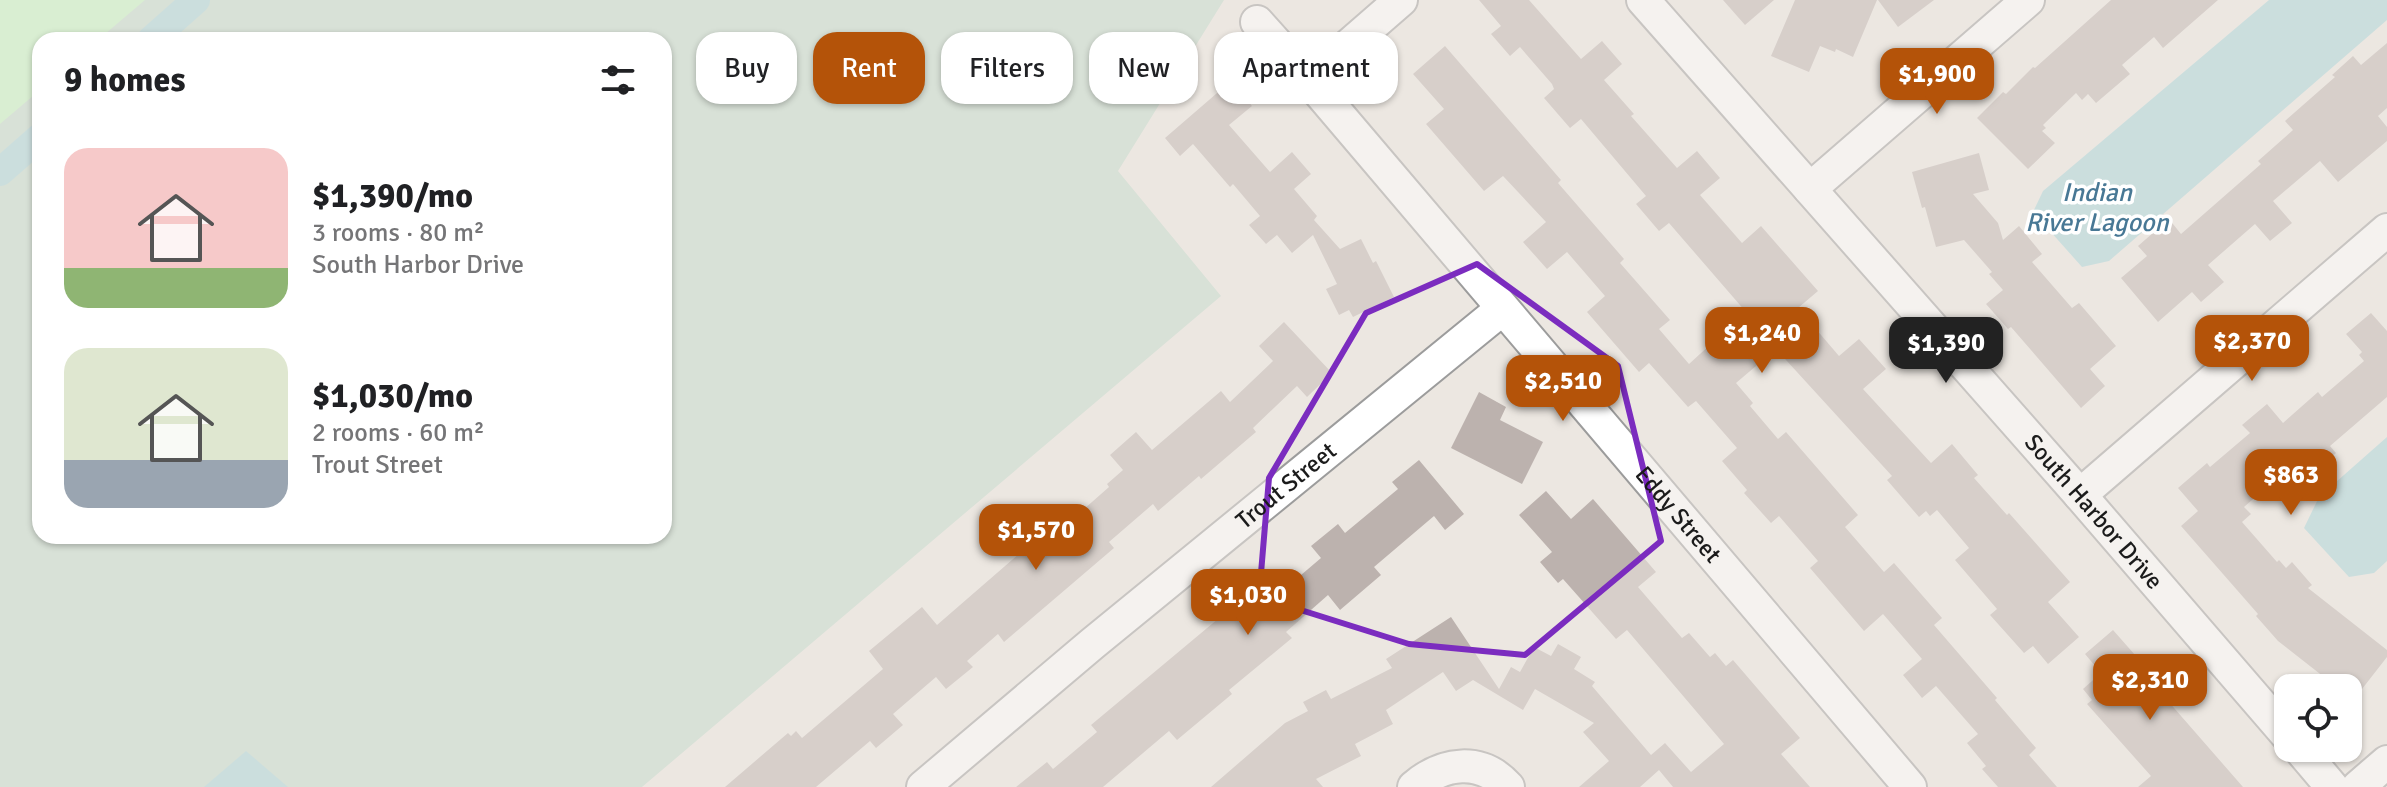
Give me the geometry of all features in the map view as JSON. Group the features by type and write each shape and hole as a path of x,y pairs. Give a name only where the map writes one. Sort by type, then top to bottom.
{"street":[{"path":"1364,32 1401,0"},
{"name":"South Harbor Drive","path":"1643,0 2274,720"},
{"path":"1810,189 2028,0"},
{"name":"Eddy Street","path":"1257,22 1266,32"},
{"name":"Eddy Street","path":"1329,104 1902,784"},
{"path":"2080,495 2387,230"},
{"name":"Trout Street","path":"923,787 1104,634 1502,309"},
{"path":"2311,762 2332,787"},
{"path":"2358,787 2387,762"},
{"path":"1414,787 1427,776 1463,764 1497,774 1508,787"}],"highlighted area":[{"path":"1477,264 1618,366 1661,541 1525,655 1409,644 1259,597 1269,478 1366,313"}],"green space":[{"path":"0,0 1224,0 1198,42 1198,32 1089,32 1089,104 1160,104 1118,171 1221,296 642,787 0,787"},
{"path":"0,0 145,0 107,32 32,32 32,97 0,124"}],"water":[{"name":"Indian River Lagoon","path":"2269,0 2387,0 2387,20 2109,261 2082,267 2033,212 2043,191"},
{"path":"2387,437 2387,561 2374,573 2349,577 2304,528 2319,497"},
{"path":"246,751 288,787 204,787"}],"building":[{"path":"1479,0 1529,0 1581,59 1602,41 1622,64 1604,80 1634,114 1631,116 1677,168 1697,151 1720,178 1700,195 1742,243 1761,226 1818,291 1798,308 1839,356 1859,339 1886,369 1863,389 1931,463 1952,444 1978,475 1974,478 2070,582 2048,602 2079,637 2048,664 2033,646 2024,653 1990,615 1997,609 1955,560 1969,548 1937,510 1930,516 1926,511 1919,517 1887,480 1892,476 1776,349 1736,383 1753,403 1750,406 1778,439 1786,432 1858,515 1845,527 1884,572 1894,563 1942,618 1934,625 2036,748 2029,755 2057,787 1998,787 1982,769 1986,766 1967,743 1978,734 1936,686 1922,698 1903,675 1922,659 1883,614 1864,631 1810,568 1818,561 1779,516 1771,523 1744,493 1747,490 1722,461 1737,448 1696,401 1688,407 1649,363 1639,372 1587,312 1605,296 1567,252 1547,269 1523,242 1546,222 1503,176 1484,191 1426,124 1444,109 1413,74 1445,46 1561,180 1558,183 1624,259 1620,263 1670,320 1659,329 1689,364 1746,312 1669,223 1659,231 1636,204 1646,196 1581,119 1570,128 1544,98 1554,89 1552,84 1520,47 1510,56 1491,34 1501,26"},
{"path":"1723,0 1774,0 1745,25"},
{"path":"1795,0 1877,0 1853,57 1820,46 1809,72 1771,56"},
{"path":"1878,0 1934,0 1898,27"},
{"path":"2111,0 2218,0 2163,48 2154,37 2122,65 2130,74 2096,103 2088,94 2082,100 2076,93 2043,125 2046,128 2042,131 2055,143 2028,169 1977,118"},
{"path":"2387,43 2387,108 2378,116 2387,127 2387,141 2338,182 2320,161 2273,201 2292,223 2270,241 2255,224 2208,265 2224,282 2201,302 2192,292 2158,322 2121,278 2147,256 2138,246 2169,219 2181,234 2261,164 2258,161 2293,130 2285,121 2335,77 2332,75 2353,56 2361,65"},
{"path":"1214,96 1214,104 1250,104 1252,106 1229,125 1270,172 1292,152 1311,174 1294,189 1317,216 1314,220 1340,249 1361,239 1394,297 1353,317 1349,310 1339,315 1326,289 1337,284 1313,235 1292,253 1277,235 1266,244 1249,225 1260,216 1233,184 1230,187 1193,144 1180,156 1165,138"},
{"path":"1979,153 1989,190 1973,194 1998,223 2003,240 2019,226 2042,254 2032,262 2072,308 2079,303 2116,346 2090,369 2105,386 2081,408 2011,327 2008,329 1986,304 2003,290 1964,240 1936,247 1912,172"},
{"path":"2371,313 2387,331 2387,397 2330,446 2336,453 2303,482 2297,474 2290,480 2284,472 2244,507 2251,514 2242,522 2277,562 2279,560 2286,568 2292,562 2312,585 2308,588 2387,650 2387,657 2362,689 2362,674 2320,674 2278,641 2181,526 2198,511 2178,488 2207,463 2210,467 2250,433 2242,425 2267,404 2283,423 2318,392 2322,397 2364,361 2359,355 2362,352 2346,334"},
{"path":"1284,322 1332,373 1307,397 1297,386 1253,428 1256,432 1158,511 1153,504 1109,542 1114,548 1004,642 998,634 967,661 973,667 946,689 936,677 893,714 903,725 876,748 870,741 816,787 725,787 788,733 791,736 796,731 802,738 883,669 869,651 922,607 937,625 1035,540 1032,538 1051,522 1059,531 1109,487 1107,484 1123,470 1110,455 1136,432 1152,450 1221,391 1230,402 1273,361 1259,346"},
{"path":"1479,392 1506,407 1500,420 1543,442 1522,484 1451,448"},
{"path":"1419,460 1464,514 1445,530 1434,516 1374,567 1381,575 1340,610 1328,595 1286,632 1292,638 1229,690 1232,694 1177,740 1169,731 1103,787 1016,787 1047,762 1053,769 1097,732 1091,725 1261,583 1274,598 1321,558 1311,546 1338,524 1345,533 1398,489 1392,482"},
{"path":"1546,491 1571,519 1593,499 1656,572 1638,587 1682,638 1689,633 1710,657 1715,653 1726,666 1733,660 1800,738 1781,754 1810,787 1673,787 1659,770 1640,787 1579,787 1609,761 1583,732 1594,723 1535,689 1523,710 1473,680 1456,691 1443,672 1386,710 1393,724 1355,744 1361,756 1316,779 1323,787 1211,787 1285,723 1308,711 1303,702 1326,690 1331,699 1392,668 1386,659 1451,617 1499,689 1511,667 1520,672 1534,647 1551,656 1558,644 1581,657 1574,669 1595,682 1592,686 1651,755 1665,743 1691,772 1724,744 1627,630 1616,639 1563,579 1558,583 1540,562 1552,552 1519,515"},
{"path":"2113,630 2165,689 2161,693 2243,787 2138,787 2151,776 2087,704 2092,700 2083,689 2101,673 2085,654"}],"waterway":[{"path":"160,32 196,0"},
{"path":"0,172 32,144"}]}
